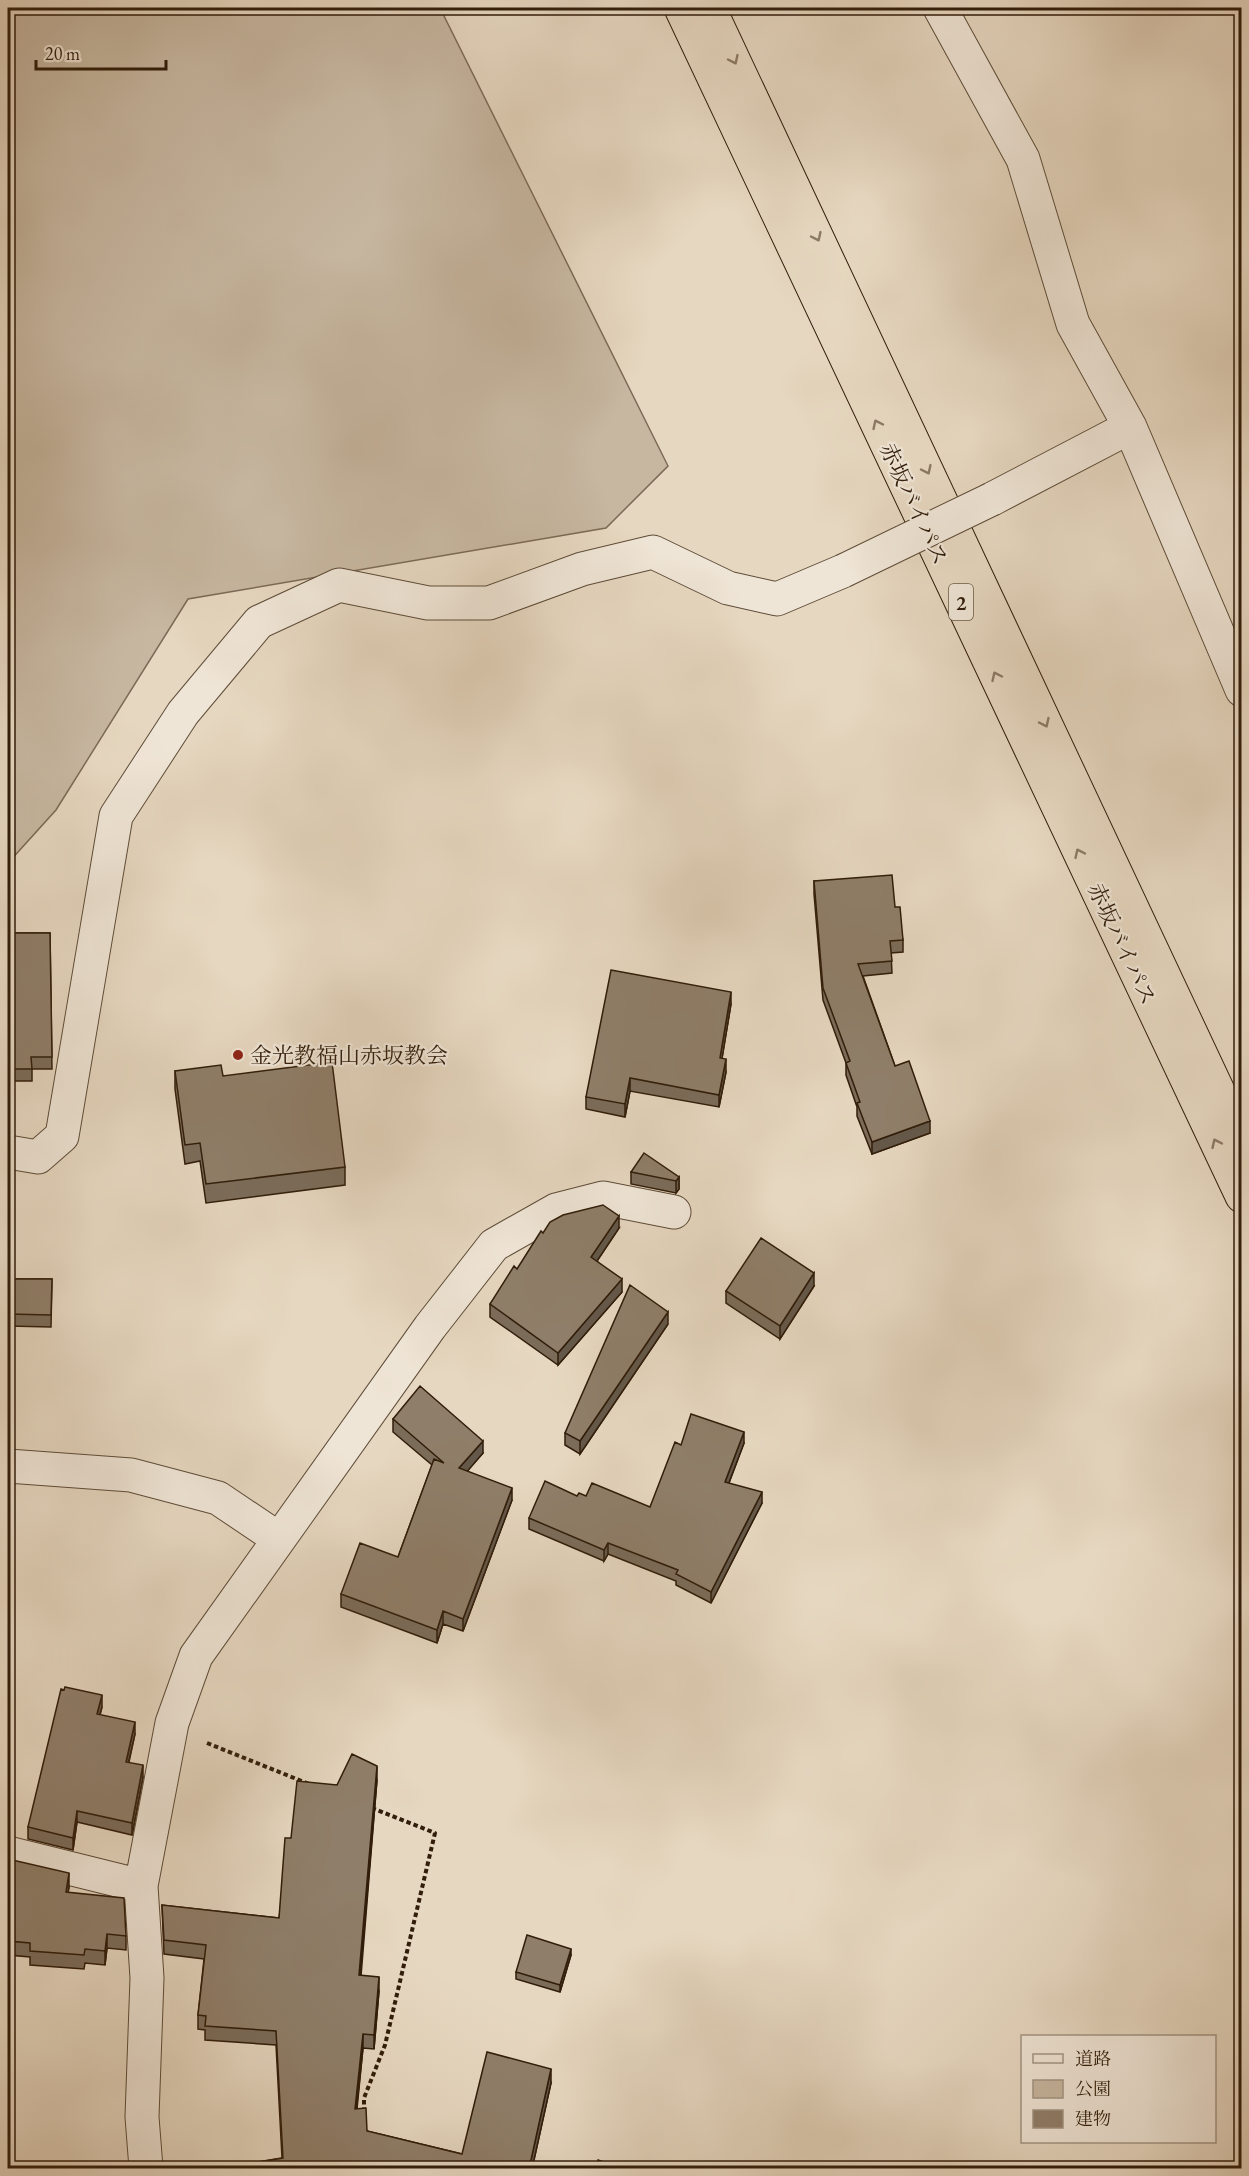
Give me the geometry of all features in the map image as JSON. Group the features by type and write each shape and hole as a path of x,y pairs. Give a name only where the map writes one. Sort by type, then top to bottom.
{"highway":[{"name":"赤坂バイパス","path":"681,8 1242,1196"},
{"name":"赤坂バイパス","path":"709,8 1242,1142"}],"street":[{"path":"940,8 1023,159 1072,324 1130,427 1242,690"},
{"path":"8,1152 38,1157 62,1136 116,816 183,713 259,622 339,585 428,603 489,603 582,569 653,552 728,588 777,599 843,571 992,499 1130,427"},
{"path":"146,2169 142,2117 147,1978 141,1886 170,1729 196,1656 430,1327 494,1245 556,1210 603,1198 674,1212"},
{"path":"8,1466 131,1475 207,1495 218,1498 279,1539"},
{"path":"8,1854 141,1886"}],"path":[{"path":"170,1729 314,1785"},
{"path":"364,2121 364,2098 385,2045 435,1833 369,1807"}],"green space":[{"path":"8,8 440,8 668,466 606,528 188,599 56,810 8,863"}],"building":[{"path":"892,875 895,907 900,907 903,940 890,941 892,961 858,964 895,1066 909,1061 930,1121 872,1142 857,1103 860,1102 846,1063 850,1061 823,988 814,881"},
{"path":"8,933 50,933 52,1057 31,1057 32,1069 8,1069"},
{"path":"611,970 731,992 720,1058 726,1059 719,1095 630,1078 625,1104 586,1097"},
{"path":"332,1062 345,1167 206,1184 200,1143 185,1145 175,1071 221,1065 223,1076"},
{"path":"644,1153 679,1177 676,1181 631,1172"},
{"path":"603,1205 619,1216 591,1257 622,1279 558,1353 490,1304 514,1266 517,1269 541,1231 543,1233 550,1222 563,1215"},
{"path":"761,1238 814,1273 780,1326 726,1291"},
{"path":"8,1279 52,1279 51,1315 8,1314"},
{"path":"630,1285 668,1312 580,1441 565,1433"},
{"path":"420,1386 483,1441 459,1468 512,1488 463,1619 443,1611 437,1630 341,1594 360,1543 398,1557 434,1459 444,1463 393,1419"},
{"path":"691,1414 744,1432 725,1482 762,1492 711,1592 676,1574 678,1570 608,1543 604,1550 529,1518 545,1481 577,1496 579,1493 586,1496 592,1483 650,1507 675,1442 681,1445"},
{"path":"65,1687 102,1695 97,1714 135,1722 126,1762 143,1765 132,1823 77,1811 73,1838 28,1827 61,1689 64,1690"},
{"path":"352,1754 377,1766 359,1975 379,1977 374,2035 363,2034 355,2109 366,2108 367,2131 462,2154 487,2052 551,2069 529,2169 215,2169 283,2158 276,2031 205,2026 206,2016 198,2015 206,1945 164,1940 162,1905 279,1918 285,1838 291,1838 297,1781 337,1785"},
{"path":"8,1859 69,1873 66,1892 124,1898 126,1936 107,1934 105,1951 85,1949 84,1955 30,1951 30,1943 8,1941"},
{"path":"527,1935 571,1949 560,1985 516,1972"},
{"path":"598,2160 625,2169 595,2169"}],"place":[{"name":"金光教福山赤坂教会","path":"238,1055"}]}
